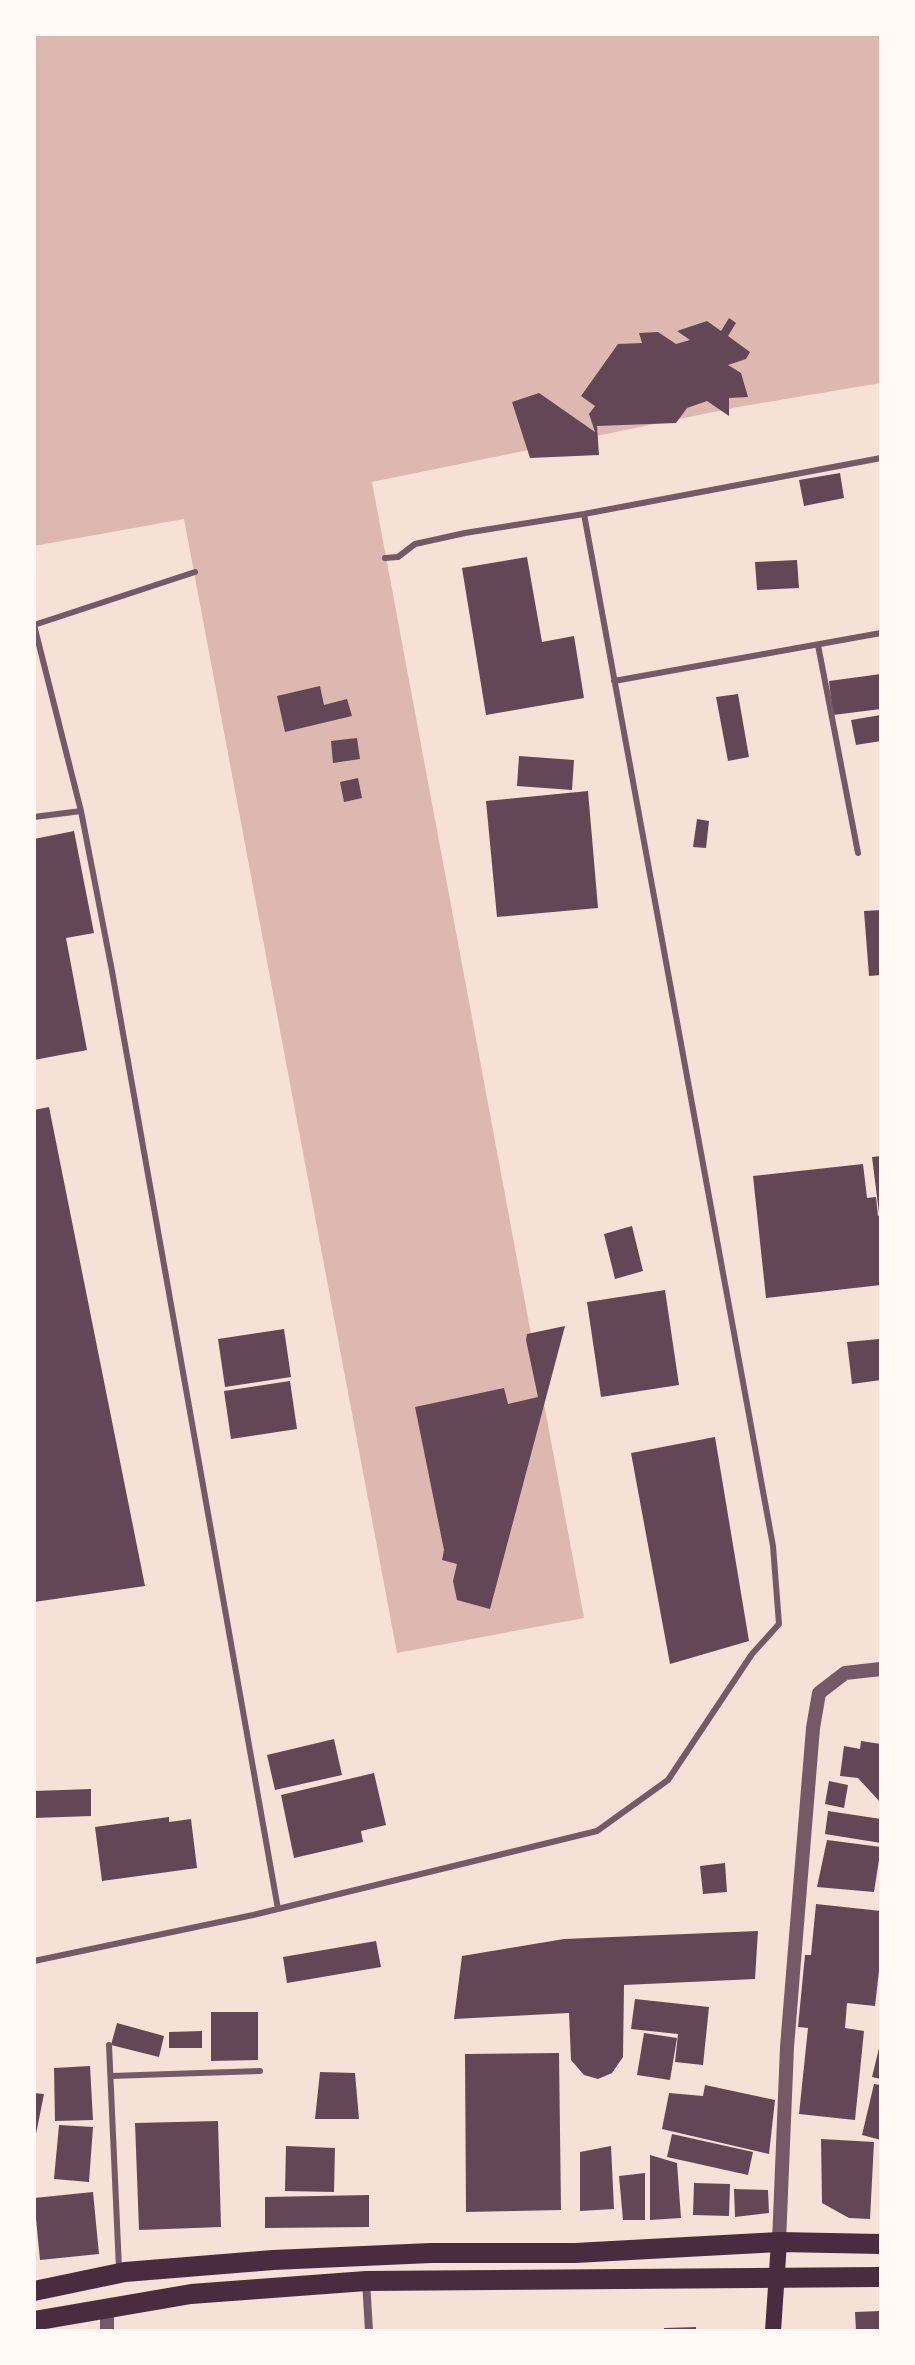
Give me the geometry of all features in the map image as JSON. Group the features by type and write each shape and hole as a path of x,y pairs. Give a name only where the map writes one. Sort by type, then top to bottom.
{"main road":[{"path":"773,2331 779,2242"},
{"path":"34,2291 119,2273 191,2265 431,2253 575,2253 779,2242 881,2244"},
{"path":"34,2321 191,2294 366,2281 881,2277"}],"street":[{"path":"779,2242 787,2047 813,1728 819,1693 845,1673 881,1669"},
{"path":"366,2281 369,2331"},
{"path":"107,2310 107,2331"}],"lane":[{"path":"385,558 398,557 415,544 465,533 584,514 881,458"},
{"path":"34,1961 278,1909 597,1831 668,1780 752,1654 779,1624 773,1546 584,514"},
{"path":"195,572 34,625 81,811 118,1002 278,1909"},
{"path":"614,681 881,633"},
{"path":"818,645 858,853"},
{"path":"34,817 81,811"},
{"path":"109,2045 119,2273"},
{"path":"111,2076 260,2071"}],"shaded area":[{"path":"34,34 881,34 881,383 738,407 372,482 584,1618 397,1653 184,519 34,546"}],"building":[{"path":"729,318 736,323 728,336 750,352 746,359 728,365 741,373 748,397 729,398 729,416 707,401 687,408 676,423 597,426 599,455 530,458 512,402 539,393 595,432 589,414 595,406 581,396 618,344 642,343 639,333 658,332 676,344 690,340 677,331 707,321 721,331"},
{"path":"840,473 844,498 804,506 799,480"},
{"path":"527,557 542,642 574,636 584,698 486,715 462,568"},
{"path":"797,560 799,588 757,590 755,562"},
{"path":"881,674 881,709 833,715 829,681"},
{"path":"320,686 324,705 347,699 352,716 285,732 277,696"},
{"path":"738,694 749,757 728,761 716,697"},
{"path":"881,715 881,741 856,745 851,720"},
{"path":"357,738 360,759 333,763 331,741"},
{"path":"519,756 574,760 572,790 517,786"},
{"path":"358,778 362,798 344,802 340,782"},
{"path":"588,791 598,908 497,917 486,801"},
{"path":"697,819 709,821 706,848 693,847"},
{"path":"74,831 94,933 66,938 87,1050 34,1060 34,839"},
{"path":"881,910 881,975 869,976 864,911"},
{"path":"49,1107 145,1586 34,1602 34,1110"},
{"path":"881,1156 881,1213 879,1213 872,1157"},
{"path":"863,1164 867,1198 876,1197 878,1216 881,1215 881,1285 766,1298 753,1176"},
{"path":"632,1226 643,1271 615,1279 604,1234"},
{"path":"665,1290 679,1385 601,1397 587,1302"},
{"path":"565,1326 490,1609 457,1600 453,1581 457,1564 442,1560 444,1550 415,1407 504,1388 508,1404 538,1397 527,1334"},
{"path":"284,1329 291,1377 225,1387 218,1339"},
{"path":"879,1339 881,1380 852,1384 847,1342"},
{"path":"290,1381 297,1429 231,1439 224,1391"},
{"path":"715,1437 749,1641 670,1664 631,1453"},
{"path":"334,1739 342,1775 275,1790 267,1755"},
{"path":"861,1741 881,1744 880,1802 858,1778 840,1776 844,1746 860,1749"},
{"path":"374,1773 386,1825 361,1831 363,1842 294,1858 281,1795"},
{"path":"829,1781 848,1785 844,1808 825,1804"},
{"path":"91,1789 91,1816 34,1818 34,1791"},
{"path":"828,1811 881,1819 881,1843 825,1834"},
{"path":"169,1817 169,1822 191,1819 197,1868 102,1881 95,1827"},
{"path":"827,1840 881,1847 874,1892 817,1887"},
{"path":"725,1863 727,1892 703,1894 700,1866"},
{"path":"816,1904 881,1911 881,1953 875,2006 847,2003 845,2028 864,2031 855,2120 799,2114 808,2028 798,2027 805,1955 811,1955"},
{"path":"758,1931 755,1979 624,1985 623,2057 612,2073 598,2079 584,2075 571,2060 569,2013 454,2019 462,1956 564,1939"},
{"path":"376,1941 381,1967 287,1983 283,1957"},
{"path":"635,1999 709,2007 703,2065 675,2062 678,2034 631,2029"},
{"path":"211,2012 258,2012 258,2060 211,2061"},
{"path":"117,2023 164,2036 159,2057 111,2045"},
{"path":"202,2031 202,2048 169,2048 169,2032"},
{"path":"644,2033 677,2038 670,2080 637,2075"},
{"path":"881,2044 881,2079 872,2077"},
{"path":"559,2053 561,2210 466,2212 465,2054"},
{"path":"90,2066 93,2120 55,2121 54,2068"},
{"path":"320,2072 355,2073 359,2119 315,2119"},
{"path":"874,2084 881,2085 881,2140 862,2135"},
{"path":"705,2085 775,2100 769,2154 662,2129 669,2093 703,2096"},
{"path":"34,2093 44,2094 35,2139 34,2139"},
{"path":"218,2121 221,2227 139,2230 135,2123"},
{"path":"59,2125 93,2127 89,2182 54,2179"},
{"path":"672,2134 753,2152 748,2175 667,2157"},
{"path":"821,2139 874,2142 870,2219 849,2218 822,2203"},
{"path":"286,2146 335,2148 334,2192 285,2191"},
{"path":"611,2146 614,2209 580,2211 580,2152"},
{"path":"650,2155 677,2163 681,2218 650,2220"},
{"path":"645,2173 645,2220 623,2220 619,2176"},
{"path":"694,2183 730,2184 729,2216 693,2215"},
{"path":"734,2189 768,2190 769,2213 735,2217"},
{"path":"93,2192 99,2254 40,2260 34,2198"},
{"path":"369,2195 369,2227 265,2228 265,2197"},
{"path":"881,2311 881,2331 856,2331 855,2312"},
{"path":"696,2327 696,2331 664,2331 664,2328"}]}
